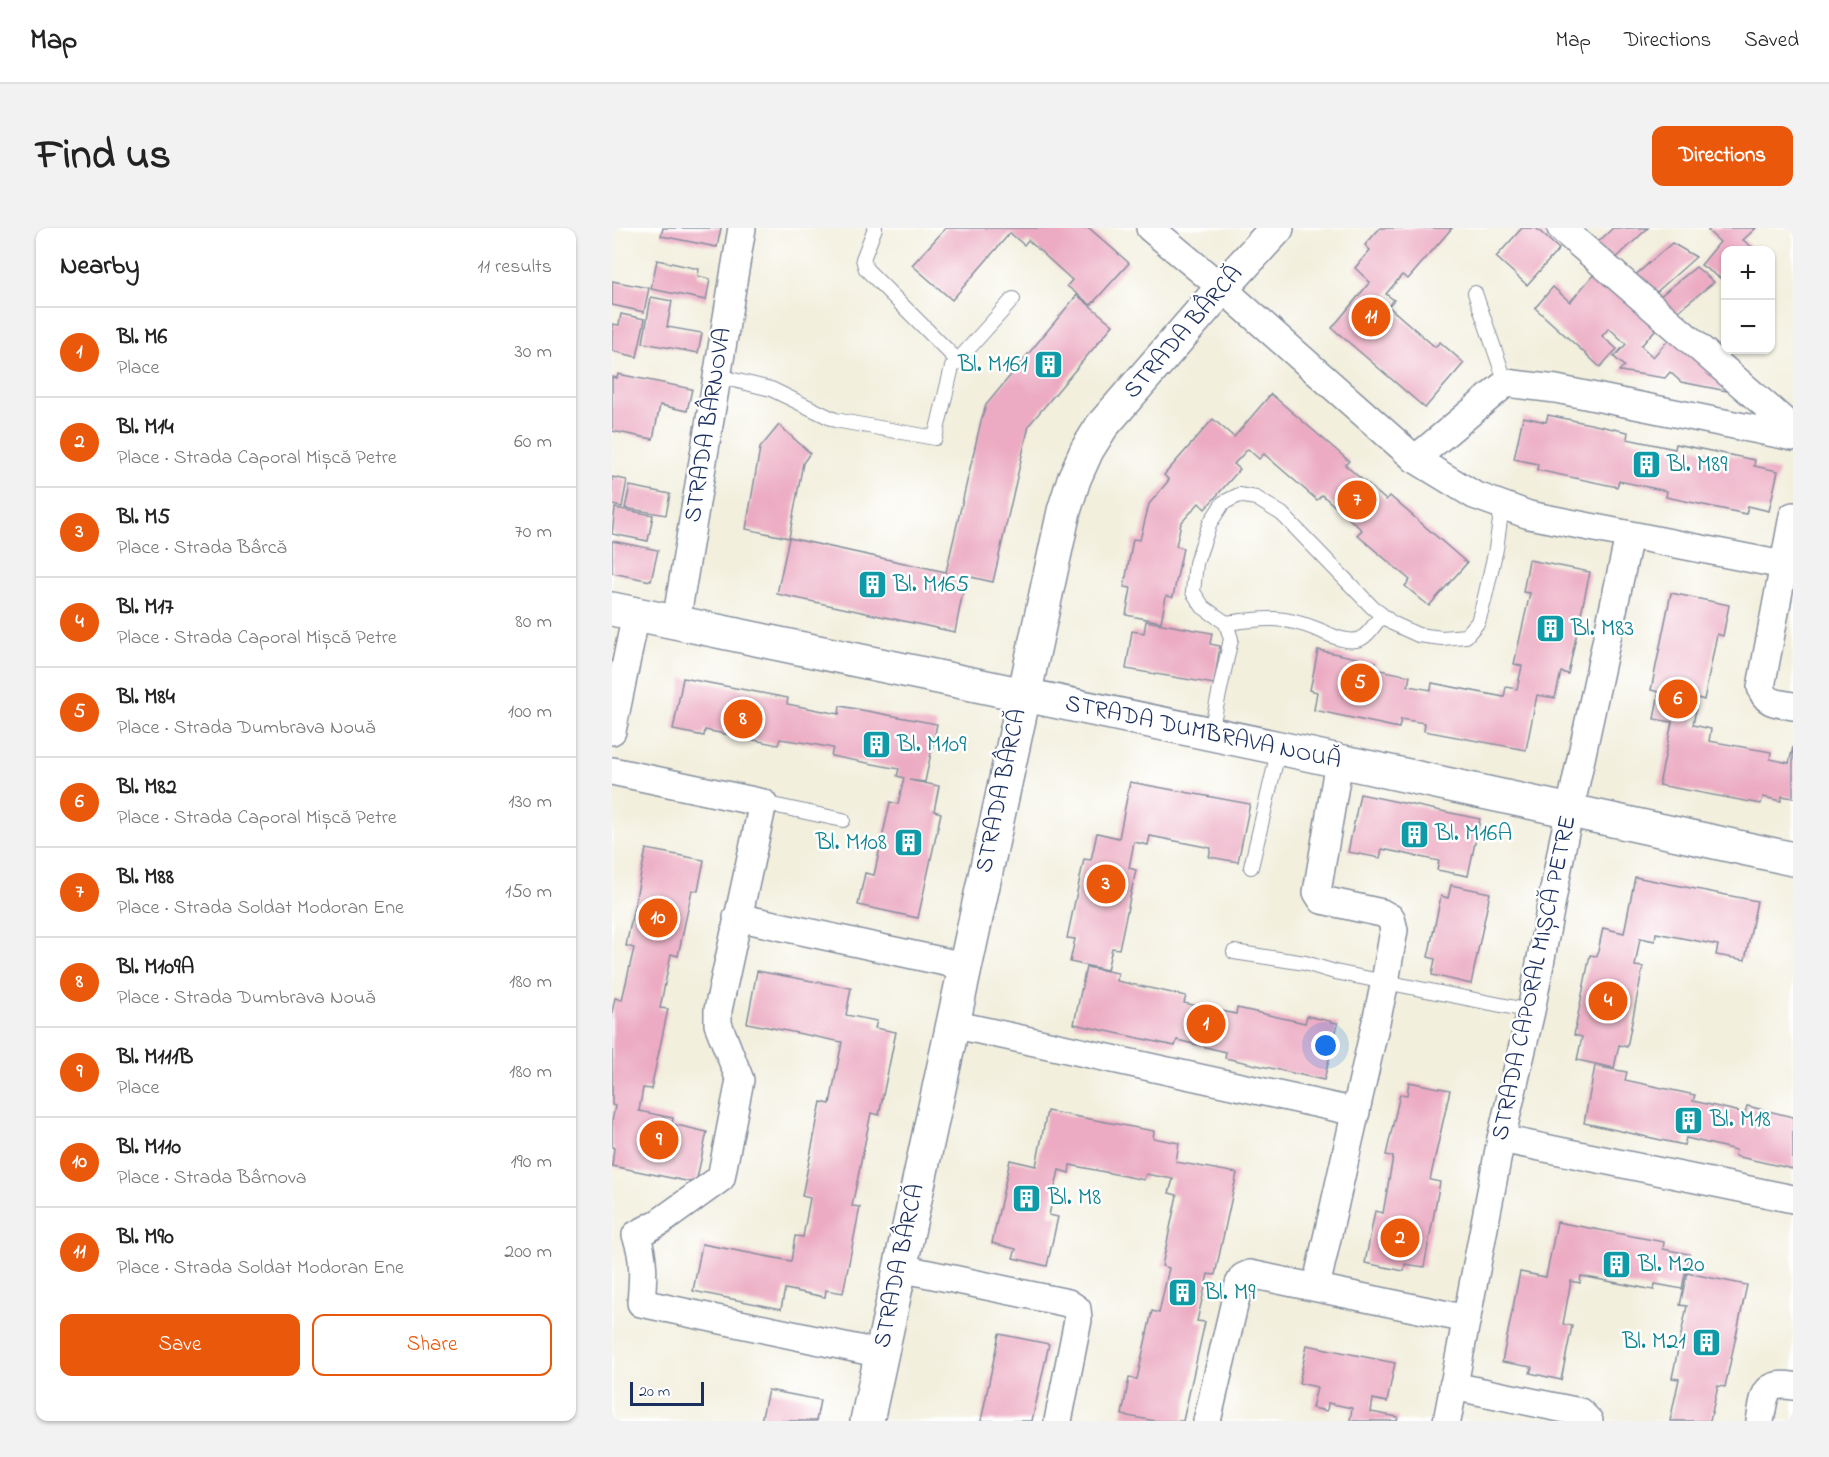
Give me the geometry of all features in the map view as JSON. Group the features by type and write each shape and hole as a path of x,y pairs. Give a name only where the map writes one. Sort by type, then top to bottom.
{"street":[{"name":"STRADA BÂRNOVA","path":"676,622 742,228"},
{"path":"1150,228 1415,459 1474,495 1529,515 1789,567"},
{"name":"STRADA BÂRCĂ","path":"867,1421 1023,695 1064,511 1074,479 1087,450 1102,426 1221,288 1277,228"},
{"path":"1561,228 1793,429"},
{"path":"1415,459 1506,383 1556,389 1793,437"},
{"path":"1793,516 1789,567 1761,687 1763,696 1769,701 1793,706"},
{"name":"STRADA CAPORAL MIȘCĂ PETRE","path":"1447,1421 1501,1139 1531,1011 1569,812 1629,536"},
{"path":"612,731 624,612"},
{"name":"STRADA DUMBRAVA NOUĂ","path":"624,612 1279,748 1793,859"},
{"path":"1316,1287 1385,982 1394,930 1391,918 1382,913 1322,900 1317,892 1339,761"},
{"path":"612,771 763,803 718,1010 718,1024 740,1080 721,1178 660,1222 624,1232 642,1250 641,1303 882,1354"},
{"path":"737,916 964,966"},
{"path":"952,1024 1356,1112"},
{"path":"1501,1139 1793,1199"},
{"path":"900,1268 1068,1303 1077,1309 1078,1320 1058,1421"},
{"path":"1207,1421 1243,1277 1250,1274 1467,1319"},
{"path":"1760,1421 1766,1392 1773,1386 1781,1384 1793,1386"},
{"path":"1453,1386 1580,1412 1589,1421"}],"lane":[{"path":"875,228 863,259 866,269 958,361"},
{"path":"1474,293 1506,383"},
{"path":"717,376 771,389 835,420 935,438 952,367 1013,299"},
{"path":"1210,735 1231,639 1226,623 1203,607 1193,592 1196,563 1210,523 1224,503 1239,495 1256,498 1282,514 1365,600 1392,623 1418,635 1442,638 1466,636 1478,622 1496,549 1502,506"},
{"path":"1226,623 1266,618 1287,620 1348,640 1360,639 1368,633 1382,615"},
{"path":"1251,867 1279,748"},
{"path":"763,803 843,820"},
{"path":"1234,952 1305,963 1335,972 1531,1011"}],"building":[{"path":"663,228 721,228 717,247 661,236"},
{"path":"946,228 1089,228 1129,263 1091,305 1067,286 1072,280 1028,240 1024,245 1010,233 952,300 912,265"},
{"path":"1380,228 1452,228 1408,279 1402,275 1386,294 1394,300 1388,306 1435,347 1440,342 1464,363 1425,408 1332,328 1370,282 1355,268 1370,250 1365,245"},
{"path":"1522,228 1536,228 1559,249 1527,285 1496,257"},
{"path":"1613,228 1648,228 1613,261 1595,245"},
{"path":"1711,228 1756,228 1743,240 1751,246 1721,246 1721,279 1701,265 1720,242 1708,231"},
{"path":"1672,243 1696,257 1652,296 1632,278"},
{"path":"657,260 699,269 698,276 710,279 706,300 651,289"},
{"path":"1696,267 1714,282 1672,316 1654,301"},
{"path":"1595,273 1656,329 1641,346 1653,357 1671,337 1732,392 1681,382 1670,372 1665,378 1619,371 1624,366 1614,357 1626,344 1609,328 1602,336 1617,349 1600,367 1535,308 1553,287 1570,302"},
{"path":"612,281 649,288 644,312 612,305"},
{"path":"1077,295 1113,325 1029,425 993,582 966,576 955,632 777,594 789,538 946,572 986,405"},
{"path":"651,297 672,301 667,327 702,333 698,353 643,343"},
{"path":"621,314 645,319 637,357 612,351 612,324 619,325"},
{"path":"618,374 692,389 687,411 660,405 653,439 612,431 612,377 617,378"},
{"path":"1271,394 1349,461 1345,465 1386,500 1390,496 1467,563 1429,606 1405,586 1410,580 1357,535 1362,530 1322,495 1317,500 1264,454 1259,459 1248,449 1234,464 1240,469 1205,509 1199,503 1181,523 1176,546 1183,548 1173,597 1166,596 1161,622 1126,615 1131,588 1124,587 1133,539 1140,540 1149,504 1169,480 1164,475 1213,419 1234,437"},
{"name":"Bl. M89","path":"1548,415 1628,432 1627,439 1675,449 1676,444 1755,460 1754,466 1778,471 1769,511 1748,506 1746,514 1666,497 1667,491 1619,481 1617,487 1537,470 1538,464 1514,459 1523,417 1546,422"},
{"path":"779,425 810,453 803,463 789,538 746,529 760,448"},
{"path":"612,477 627,480 622,507 612,505"},
{"path":"630,486 670,494 666,515 625,508"},
{"path":"615,508 653,515 648,541 612,534"},
{"path":"612,541 658,550 651,581 612,573"},
{"name":"Bl. M83","path":"1529,560 1590,572 1568,674 1561,672 1555,698 1537,695 1526,750 1424,731 1425,723 1401,719 1399,728 1314,710 1317,692 1310,690 1318,650 1376,662 1375,669 1410,676 1408,686 1431,690 1432,683 1504,697 1506,687 1517,689 1522,666 1514,664 1530,593 1523,592"},
{"path":"1671,593 1729,605 1723,636 1717,634 1704,700 1698,698 1693,725 1711,729 1709,741 1771,752 1770,759 1789,763 1793,747 1793,798 1782,796 1781,801 1763,797 1761,804 1659,785 1672,722 1654,719 1659,692 1651,690"},
{"path":"1146,621 1212,633 1210,644 1220,646 1214,684 1126,669 1132,631 1144,633"},
{"path":"683,678 788,698 787,704 839,714 840,706 937,724 925,782 909,780 939,786 934,811 941,813 918,918 858,905 865,873 874,875 890,802 898,804 904,778 897,776 899,769 831,756 833,748 807,743 780,739 778,745 705,730 704,736 673,730"},
{"path":"1130,782 1250,804 1238,862 1209,857 1211,848 1150,836 1148,845 1134,842 1129,868 1136,870 1119,949 1112,948 1107,970 1070,962 1075,939 1067,938 1084,859 1091,860 1097,833 1119,838"},
{"name":"Bl. M16A","path":"1360,794 1480,819 1468,876 1437,870 1439,861 1382,849 1380,858 1348,852"},
{"path":"646,849 704,860 698,891 692,890 678,956 671,954 660,1008 668,1009 651,1089 643,1088 639,1111 673,1118 672,1124 707,1132 696,1183 612,1166 614,1148 612,1147 612,1121 615,1106 612,1105 612,1012 615,998 622,1000 634,948 626,946"},
{"path":"1635,877 1757,901 1745,960 1716,955 1718,945 1656,933 1655,941 1640,938 1635,966 1643,967 1627,1047 1619,1045 1614,1068 1577,1060 1582,1037 1574,1035 1590,955 1597,956 1603,928 1624,933"},
{"name":"Bl. M16A","path":"1451,885 1490,893 1471,984 1432,975 1435,959 1428,957 1441,896 1448,898"},
{"path":"1086,967 1118,973 1117,981 1186,996 1184,1003 1236,1014 1237,1008 1305,1023 1307,1016 1338,1023 1324,1080 1225,1058 1226,1052 1177,1040 1175,1046 1074,1024"},
{"path":"757,971 851,988 846,1015 877,1021 875,1028 896,1032 879,1115 871,1113 852,1206 860,1207 843,1293 826,1290 825,1297 785,1289 781,1309 693,1291 702,1244 791,1261 795,1236 803,1237 810,1198 802,1196 821,1102 830,1104 842,1042 747,1023"},
{"name":"Bl. M18","path":"1595,1066 1627,1072 1625,1080 1695,1095 1693,1101 1745,1113 1747,1106 1793,1117 1793,1169 1735,1156 1736,1150 1686,1138 1684,1145 1584,1123"},
{"path":"1409,1082 1450,1090 1430,1180 1440,1182 1424,1267 1405,1264 1404,1271 1365,1263 1375,1211 1383,1213 1393,1157 1386,1155 1400,1094 1407,1095"},
{"path":"1047,1111 1154,1131 1153,1138 1179,1143 1176,1162 1237,1173 1215,1275 1208,1274 1197,1321 1205,1322 1183,1421 1155,1421 1122,1415 1129,1378 1137,1379 1152,1311 1159,1313 1169,1268 1162,1266 1177,1195 1169,1193 1173,1179 1146,1174 1144,1180 1070,1165 1069,1173 1059,1170 1049,1215 1058,1217 1047,1266 1013,1258 1016,1249 992,1243 1010,1160 1036,1166"},
{"path":"1557,1222 1664,1242 1663,1249 1689,1254 1682,1289 1655,1284 1654,1290 1581,1276 1580,1283 1571,1281 1563,1324 1572,1326 1561,1380 1530,1373 1532,1367 1502,1362 1520,1272 1546,1277"},
{"name":"Bl. M21","path":"1687,1273 1747,1285 1725,1387 1718,1386 1710,1421 1670,1421 1679,1379 1672,1378 1687,1306 1680,1305"},
{"path":"999,1334 1049,1344 1032,1421 981,1421"},
{"path":"1307,1345 1395,1363 1387,1402 1373,1399 1371,1412 1398,1417 1397,1421 1350,1421 1352,1408 1328,1403 1327,1411 1312,1408 1317,1387 1299,1383"},
{"path":"768,1390 820,1400 816,1421 761,1421"}],"place":[{"name":"Bl. M90","path":"1371,317"},
{"name":"Bl. M161","path":"1049,365"},
{"name":"Bl. M89","path":"1646,465"},
{"name":"Bl. M88","path":"1357,500"},
{"name":"Bl. M165","path":"872,585"},
{"name":"Bl. M83","path":"1550,629"},
{"name":"Bl. M84","path":"1360,683"},
{"name":"Bl. M82","path":"1678,699"},
{"name":"Bl. M109A","path":"743,719"},
{"name":"Bl. M109","path":"876,745"},
{"name":"Bl. M16A","path":"1414,834"},
{"name":"Bl. M108","path":"908,843"},
{"name":"Bl. M5","path":"1106,884"},
{"name":"Bl. M110","path":"658,918"},
{"name":"Bl. M17","path":"1608,1001"},
{"name":"Bl. M6","path":"1206,1024"},
{"name":"Bl. M18","path":"1689,1120"},
{"name":"Bl. M111B","path":"659,1140"},
{"name":"Bl. M8","path":"1027,1198"},
{"name":"Bl. M14","path":"1400,1238"},
{"name":"Bl. M20","path":"1617,1265"},
{"name":"Bl. M9","path":"1183,1293"},
{"name":"Bl. M21","path":"1707,1342"}]}
